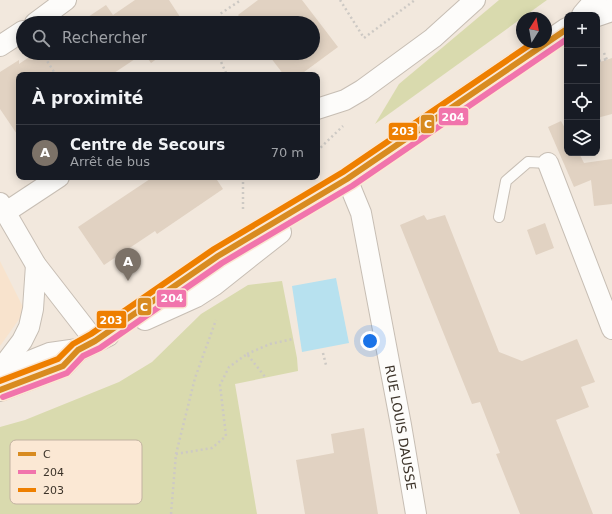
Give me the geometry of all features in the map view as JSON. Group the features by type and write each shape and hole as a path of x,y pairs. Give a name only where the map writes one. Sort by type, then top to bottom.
{"main road":[{"path":"586,12 596,0"},
{"path":"600,14 612,10"},
{"path":"0,390 63,366 86,346 218,256 347,179 564,31"},
{"path":"0,374 50,354 86,346"}],"street":[{"path":"44,16 66,0"},
{"path":"320,108 344,100 362,90 433,38 475,0"},
{"path":"0,46 16,36"},
{"path":"548,163 612,329"},
{"name":"RUE LOUIS DAUSSE","path":"347,179 361,213 402,425 416,514"},
{"path":"53,180 3,207 36,265 86,346"},
{"path":"0,370 22,341 29,327 33,309 36,265"}],"lane":[{"path":"499,217 506,182 528,162 548,163"}],"path":[{"path":"220,16 220,14 241,0"},
{"path":"340,0 364,38 415,0"},
{"path":"600,62 607,59 604,53"},
{"path":"46,60 54,72"},
{"path":"220,60 226,72"},
{"path":"243,180 243,219"},
{"path":"171,514 176,454 195,378 216,320"},
{"path":"176,454 212,448 226,436 220,384 229,367 247,354 270,344 293,339"},
{"path":"323,353 326,365"},
{"path":"247,354 266,378"}],"shaded area":[{"path":"0,261 25,311 0,346"}],"green space":[{"path":"499,0 547,0 530,12 516,12 516,22 375,124 399,84"},
{"path":"282,281 297,358 298,371 235,384 257,514 0,514 0,427 25,420 119,382 152,362 201,314 248,285"}],"water":[{"path":"336,278 349,343 302,352 292,286"}],"building":[{"path":"135,0 169,0 179,16 90,16 106,5 113,15"},
{"path":"258,0 302,0 314,16 239,16 238,15"},
{"path":"320,24 338,47 304,72 282,72 272,60 320,60"},
{"path":"612,58 612,114 600,117 600,84 600,62"},
{"path":"19,60 19,64 25,60 134,60 116,72 16,72 16,133 0,109 0,72"},
{"path":"561,121 564,126 564,156 580,156 584,163 612,159 612,204 594,206 591,180 574,187 548,127"},
{"path":"148,180 217,180 223,189 157,234 155,231 104,265 78,227"},
{"path":"424,215 427,220 445,215 499,352 522,361 577,339 595,382 581,387 589,407 556,420 593,514 520,514 496,454 500,453 480,402 472,404 400,225"},
{"path":"545,223 554,248 536,255 527,230"},
{"path":"364,428 378,514 305,514 296,460 334,453 331,434"}],"transit line":[{"name":"C","path":"0,390 63,366 78,350 95,341 218,256 347,179 564,31"},
{"name":"204","path":"3,397 67,373 83,356 100,348 222,263 352,186 564,41"},
{"name":"203","path":"0,381 58,359 73,344 91,334 214,249 343,172 525,48"}],"place":[{"name":"Centre de Secours","path":"128,281"}]}
